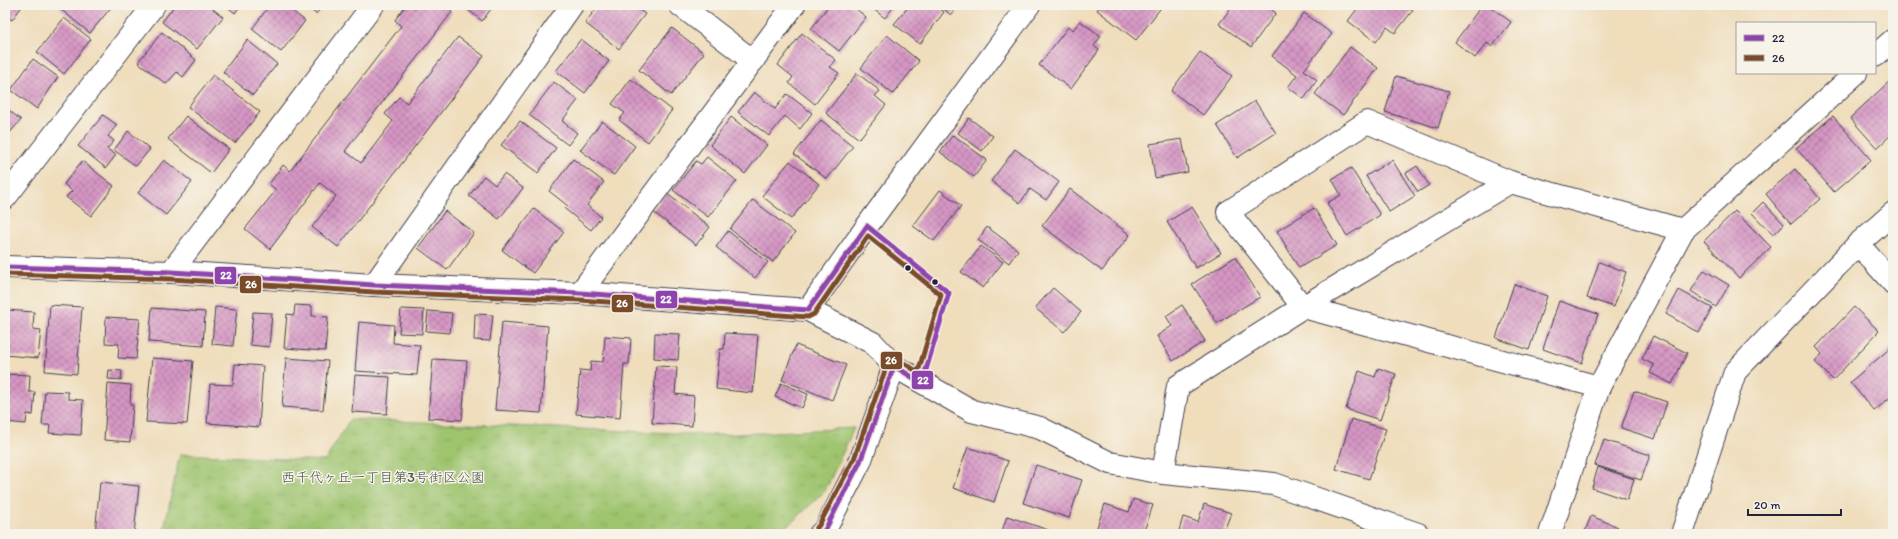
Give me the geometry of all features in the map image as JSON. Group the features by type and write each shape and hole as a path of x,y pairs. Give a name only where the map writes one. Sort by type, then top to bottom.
{"street":[{"path":"5,198 154,5"},
{"path":"170,272 373,5"},
{"path":"374,285 572,5"},
{"path":"680,5 753,61"},
{"path":"580,293 794,5"},
{"path":"808,310 867,226 1029,5"},
{"path":"1876,55 1893,40"},
{"path":"1550,534 1599,387 1683,230 1855,74"},
{"path":"1599,387 1303,307 1228,212 1367,122 1510,182 1683,230"},
{"path":"1163,473 1178,386 1303,307 1510,182"},
{"path":"1682,534 1735,372 1858,244 1893,213"},
{"path":"1858,244 1893,283"},
{"path":"5,267 170,272 374,285 580,293 808,310 873,343 894,366 972,411 1040,428 1110,463 1163,473 1274,484 1418,534"},
{"path":"820,534 825,530 860,462 894,366"}],"green space":[{"name":"西千代ヶ丘一丁目第3号街区公園","path":"350,419 718,435 854,428 825,491 791,523 773,534 163,534 180,454 325,461"}],"building":[{"path":"5,5 23,5 12,20 5,15"},
{"path":"61,5 113,5 90,33 59,8"},
{"path":"175,5 208,5 223,17 197,49 162,22"},
{"path":"225,5 241,5 235,13"},
{"path":"270,5 285,5 305,21 281,52 252,29"},
{"path":"304,5 324,5 316,14"},
{"path":"406,5 411,5 415,8 417,5 443,5 452,12 345,151 361,163 393,121 385,114 399,97 407,103 458,37 484,56 338,247 312,227 336,196 320,183 270,249 245,229 276,190 269,184 283,165 290,171 401,26 395,20"},
{"path":"462,5 494,5 482,21"},
{"path":"599,5 633,5 645,14 619,49 585,23"},
{"path":"829,5 851,5 866,17 839,51 811,29"},
{"path":"868,5 895,5 885,18"},
{"path":"910,5 935,5 944,12 920,44 894,24"},
{"path":"939,5 959,5 951,15"},
{"path":"1101,5 1163,5 1136,40 1097,10"},
{"path":"1233,5 1265,5 1276,13 1251,47 1219,24"},
{"path":"1360,5 1406,5 1413,10 1395,33 1387,27 1376,42 1348,21"},
{"path":"1482,5 1488,5 1511,22 1492,47 1487,43 1475,58 1455,42"},
{"path":"1304,13 1332,34 1304,70 1317,80 1304,99 1288,87 1297,75 1272,56"},
{"path":"64,18 91,39 64,74 37,52"},
{"path":"1080,21 1101,36 1094,46 1099,50 1071,89 1039,65 1068,27 1073,30"},
{"path":"672,28 704,53 671,95 639,70"},
{"path":"162,32 196,60 183,77 177,72 166,84 138,62"},
{"path":"802,33 836,60 830,67 839,73 815,104 789,83 793,77 778,65"},
{"path":"887,35 919,61 893,94 861,68"},
{"path":"581,39 609,61 585,93 556,71"},
{"path":"247,40 277,64 253,95 223,72"},
{"path":"1350,47 1378,68 1343,115 1315,94"},
{"path":"1200,52 1232,76 1203,115 1171,91"},
{"path":"33,59 58,77 37,109 11,90"},
{"path":"857,73 880,91 875,96 886,105 859,139 826,113"},
{"path":"213,75 260,112 235,143 188,107"},
{"path":"1396,76 1449,91 1438,128 1385,112"},
{"path":"1893,78 1893,133 1877,148 1850,118"},
{"path":"631,79 672,110 648,142 619,120 625,113 612,104"},
{"path":"554,82 578,100 562,121 577,133 568,145 529,115"},
{"path":"754,92 775,109 787,94 812,113 800,129 785,116 769,136 738,112"},
{"path":"1255,101 1276,133 1237,158 1217,125"},
{"path":"5,107 21,120 5,138"},
{"path":"103,115 117,125 108,136 114,141 107,149 116,155 106,168 78,146"},
{"path":"186,116 229,149 211,173 168,139"},
{"path":"1833,116 1871,160 1834,192 1796,148"},
{"path":"731,117 767,145 745,174 710,145"},
{"path":"969,118 993,136 982,151 958,133"},
{"path":"821,120 853,146 827,179 794,154"},
{"path":"520,121 556,148 538,173 501,145"},
{"path":"602,121 635,146 614,175 580,150"},
{"path":"128,131 150,149 136,166 114,150"},
{"path":"953,135 987,160 974,177 940,152"},
{"path":"1182,139 1188,172 1155,178 1150,144"},
{"path":"1015,149 1059,182 1046,200 1030,189 1020,203 991,181"},
{"path":"707,157 737,181 708,217 673,190 696,161 701,164"},
{"path":"573,159 604,182 587,205 601,217 591,230 565,209 568,206 549,191"},
{"path":"164,160 192,182 166,215 138,193"},
{"path":"1392,160 1415,196 1389,212 1366,176"},
{"path":"82,161 114,186 91,216 66,197 72,191 64,184"},
{"path":"790,161 819,184 791,219 762,196"},
{"path":"1417,166 1429,185 1418,192 1406,173"},
{"path":"1351,168 1380,215 1347,236 1327,203 1341,195 1332,179"},
{"path":"1795,169 1820,199 1791,224 1766,194"},
{"path":"504,174 523,188 499,219 469,196 484,176 495,185"},
{"path":"1070,189 1130,235 1102,271 1042,226"},
{"path":"940,190 961,206 934,241 913,226"},
{"path":"666,193 710,227 696,245 652,211"},
{"path":"753,200 795,233 773,262 730,229"},
{"path":"1763,202 1784,224 1773,235 1752,213"},
{"path":"1192,207 1221,253 1196,268 1167,222"},
{"path":"1314,208 1337,245 1299,268 1277,231"},
{"path":"534,209 564,232 533,273 502,250"},
{"path":"445,211 474,233 447,270 418,248"},
{"path":"1735,211 1771,247 1739,278 1704,241"},
{"path":"987,227 1018,250 1009,263 978,240"},
{"path":"728,231 768,262 755,278 716,247"},
{"path":"981,246 1003,262 983,288 961,272"},
{"path":"1235,257 1260,297 1217,323 1192,284"},
{"path":"1599,262 1626,272 1614,307 1587,298"},
{"path":"1704,270 1729,285 1716,307 1691,291"},
{"path":"1514,284 1547,296 1529,350 1496,338"},
{"path":"1053,288 1081,312 1064,332 1035,308"},
{"path":"1679,290 1712,308 1699,333 1666,314"},
{"path":"1559,301 1598,314 1582,363 1543,349"},
{"path":"50,305 82,307 77,374 45,371"},
{"path":"295,305 312,306 312,316 328,317 325,351 284,348 287,314 294,315"},
{"path":"1182,305 1205,341 1173,361 1157,336 1172,326 1166,316"},
{"path":"215,307 237,309 233,346 212,344"},
{"path":"1854,307 1879,331 1833,380 1815,362 1822,354 1816,347"},
{"path":"152,308 205,312 203,346 149,342"},
{"path":"401,309 424,310 422,334 399,333"},
{"path":"7,310 34,312 33,329 41,330 38,358 5,355"},
{"path":"428,311 452,313 450,333 426,331"},
{"path":"253,312 272,313 269,347 250,345"},
{"path":"475,314 493,315 490,341 474,340"},
{"path":"106,317 140,319 136,359 118,358 119,344 105,343"},
{"path":"359,322 394,325 393,343 420,345 417,375 355,371"},
{"path":"502,322 548,326 541,413 495,410"},
{"path":"655,333 680,334 678,360 654,358"},
{"path":"725,333 758,335 753,393 716,389 720,349 724,349"},
{"path":"605,336 631,338 629,364 624,364 620,418 576,414 580,370 590,371 591,361 603,362"},
{"path":"1653,336 1687,353 1672,384 1650,373 1654,365 1642,359"},
{"path":"796,345 846,365 832,400 782,380"},
{"path":"1893,346 1893,395 1874,411 1850,382"},
{"path":"152,358 193,361 187,424 146,422"},
{"path":"286,358 328,361 323,410 282,407"},
{"path":"433,359 467,361 462,420 428,418"},
{"path":"235,364 263,366 259,427 207,423 210,384 233,385"},
{"path":"656,366 677,367 675,394 694,396 692,426 652,423"},
{"path":"1378,368 1396,374 1380,420 1346,409 1359,371 1375,377"},
{"path":"109,370 122,371 121,380 108,379"},
{"path":"5,374 30,375 29,392 35,392 33,415 27,414 26,424 5,422"},
{"path":"355,375 390,377 387,414 352,412"},
{"path":"108,383 131,385 130,405 133,405 130,442 104,440"},
{"path":"781,383 808,394 802,408 775,397"},
{"path":"45,391 68,392 68,399 83,400 81,435 49,433 50,425 42,425"},
{"path":"1634,391 1667,402 1655,439 1621,428"},
{"path":"1351,419 1386,429 1369,479 1336,469"},
{"path":"1604,440 1650,455 1641,480 1595,465"},
{"path":"968,447 1008,461 994,502 953,488"},
{"path":"1036,465 1082,480 1069,518 1023,503"},
{"path":"1598,467 1634,479 1627,500 1592,488"},
{"path":"100,482 139,486 134,534 95,534"},
{"path":"1133,499 1153,505 1143,534 1095,533 1105,504 1129,512"},
{"path":"1204,504 1231,513 1224,531 1232,534 1178,534 1183,517 1198,522"},
{"path":"1007,516 1057,533 1057,534 1001,534"},
{"path":"1591,516 1618,527 1615,534 1584,534"}],"transit line":[{"name":"22","path":"5,267 171,272 374,285 580,293 808,310 867,226 949,293 922,383 894,366 860,462 825,530 820,534"},
{"name":"26","path":"5,274 171,279 374,292 580,300 808,317 814,314 868,236 941,295 918,372 903,362 895,360 888,362 854,459 816,529"}]}
